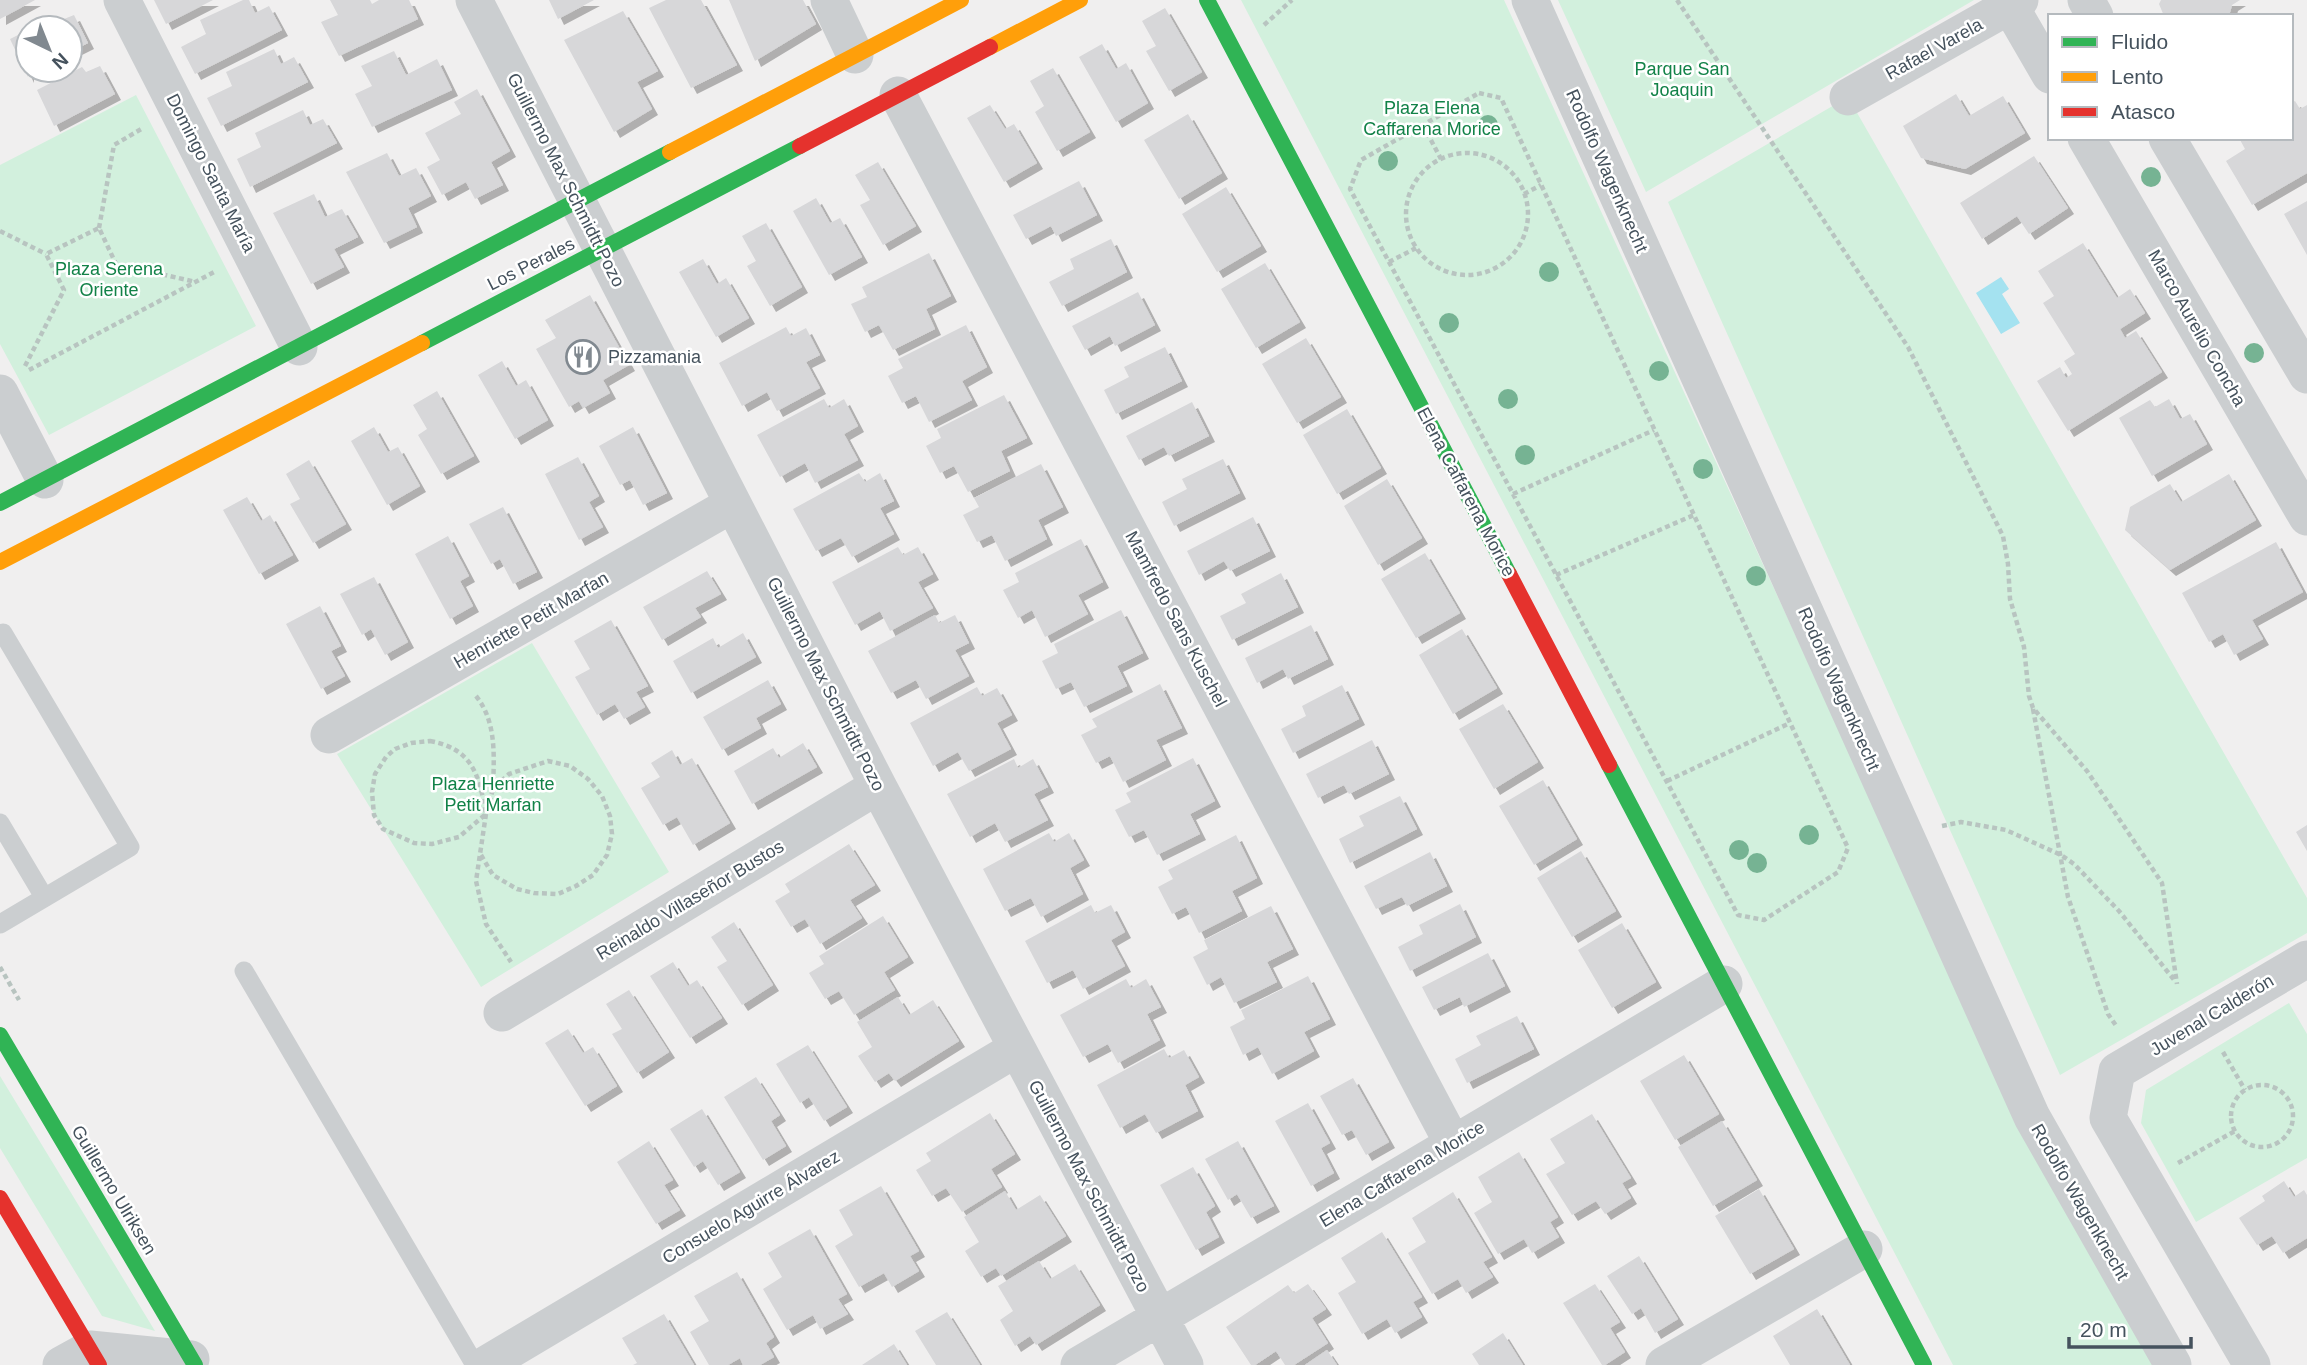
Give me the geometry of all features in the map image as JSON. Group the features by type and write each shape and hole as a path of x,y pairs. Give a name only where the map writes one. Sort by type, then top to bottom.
{"main road":[{"name":"Los Perales","path":"0,503 961,0"},
{"name":"Los Perales","path":"0,562 1080,0"},
{"name":"Elena Caffarena Morice","path":"1207,0 1924,1365"},
{"name":"Guillermo Ulriksen","path":"0,1035 193,1362"},
{"path":"0,1198 83,1360"}],"street":[{"name":"Domingo Santa María","path":"122,0 299,346"},
{"name":"Guillermo Max Schmidtt Pozo","path":"474,0 878,786 1185,1365"},
{"path":"829,0 855,55"},
{"name":"Rodolfo Wagenknecht","path":"1530,0 2032,1117 2173,1365"},
{"path":"2015,3 2048,71"},
{"name":"Rafael Varela","path":"1848,97 2015,3"},
{"name":"Mamfredo Sans Kuschel","path":"898,94 1454,1144"},
{"name":"Marco Aurelio Concha","path":"2088,140 2307,517"},
{"path":"2168,140 2307,375"},
{"path":"0,393 45,480"},
{"name":"Henriette Petit Marfan","path":"329,735 733,504"},
{"name":"Reinaldo Villaseñor Bustos","path":"516,1004 878,786"},
{"name":"Juvenal Calderón","path":"2127,1065 2307,959"},
{"name":"Elena Caffarena Morice","path":"1079,1365 1724,984"},
{"name":"Consuelo Aguirre Álvarez","path":"485,1365 1016,1049"},
{"path":"2127,1065 2108,1118 2252,1365"},
{"path":"1664,1365 1864,1249"},
{"path":"83,1360 193,1362"}],"lane":[{"path":"0,634 3,633 130,847 0,924"},
{"path":"0,822 44,897"},
{"path":"244,971 475,1365"}],"path":[{"path":"1677,0 1908,348 2003,536 2010,599 2024,647 2029,696 2068,897 2127,1065"},
{"path":"1479,93 1501,98 1541,185 1848,848 1838,872 1764,920 1738,915 1350,189 1361,160 1479,93"},
{"path":"178,108 114,145 99,228 116,264 196,282"},
{"path":"1423,125 1441,159"},
{"path":"1473,153 1493,158 1510,170 1524,194 1528,207 1527,228 1519,246 1506,261 1489,271 1471,275 1451,274 1433,266 1419,253 1409,236 1406,216 1408,197 1418,178 1432,164 1451,155 1473,153"},
{"path":"1524,194 1541,185"},
{"path":"46,254 99,228"},
{"path":"0,231 46,254 64,290 20,375 251,253"},
{"path":"1389,262 1416,248"},
{"path":"1513,494 1654,430"},
{"path":"1556,575 1694,515"},
{"path":"454,663 486,709 494,745 493,789 486,814 477,881 486,924 516,1004"},
{"path":"2033,708 2087,771 2162,883 2177,984"},
{"path":"1667,781 1790,723"},
{"path":"430,741 448,744 472,765 486,814 458,837 432,844 414,843 383,829 374,814 372,792 375,774 395,749 411,743 430,741"},
{"path":"481,855 493,875 517,890 534,894 558,894 593,875 607,855 612,834 610,816 602,796 588,779 570,766 548,761 509,774 493,789"},
{"path":"1905,834 1961,822 2006,830 2061,855 2074,864 2119,911 2205,1020"},
{"path":"2254,1086 2275,1088 2284,1093 2290,1102 2293,1112 2288,1133 2272,1145 2261,1147 2242,1139 2235,1131 2232,1122 2234,1104 2245,1090 2254,1086"},
{"path":"2145,1181 2235,1131"}],"green space":[{"name":"Plaza Elena Caffarena Morice","path":"1241,0 1504,0 2023,1131 2154,1365 1953,1365"},
{"name":"Parque San Joaquin","path":"1558,0 1974,0 1646,192"},
{"name":"Plaza Serena Oriente","path":"136,95 256,326 49,435 0,344 0,165"},
{"path":"1848,97 2307,898 2307,933 2060,1075 1668,202"},
{"name":"Plaza Henriette Petit Marfan","path":"532,643 669,872 481,987 337,754"},
{"path":"2289,1003 2307,1034 2307,1158 2196,1222 2141,1123 2146,1090"},
{"path":"0,1076 155,1331 102,1316 0,1148"}],"water":[{"path":"2001,277 2009,289 2002,294 2020,323 2001,334 1976,293"}],"building":[{"path":"0,0 35,0 0,19"},
{"path":"154,0 213,0 166,24"},
{"path":"243,0 249,0 255,13 269,6 282,30 195,74 181,47 206,34 200,20"},
{"path":"330,0 370,0 372,4 379,0 409,0 418,19 339,56 321,22 338,15"},
{"path":"549,0 594,0 558,19"},
{"path":"666,0 701,0 737,65 691,88 649,8"},
{"path":"729,0 803,0 816,24 755,61"},
{"path":"2161,0 2240,0 2232,5 2230,14 2163,14 2159,4"},
{"path":"1165,8 1202,72 1169,91 1146,51 1156,46 1142,21"},
{"path":"623,11 658,71 637,82 652,109 614,132 564,40"},
{"path":"1102,44 1116,69 1126,63 1148,103 1116,122 1079,57"},
{"path":"274,49 281,64 294,57 308,82 221,126 207,98 232,86 226,72"},
{"path":"394,51 406,75 437,59 452,90 372,127 355,94 372,86 361,66"},
{"path":"100,66 115,94 54,126 37,90 49,84 84,84 84,70 86,72"},
{"path":"1053,68 1090,132 1057,151 1035,112 1044,106 1030,81"},
{"path":"477,89 510,151 491,162 503,185 475,199 466,182 442,195 427,167 440,160 425,133 461,114 454,102"},
{"path":"1956,94 1969,116 2003,96 2025,133 1965,169 1921,158 1903,126"},
{"path":"2295,101 2300,109 2307,105 2307,173 2252,205 2226,161 2245,149 2240,140 2293,140"},
{"path":"990,105 1005,129 1014,124 1037,163 1004,182 967,118"},
{"path":"303,110 310,125 323,119 337,143 250,187 237,159 261,147 255,133"},
{"path":"1188,114 1222,173 1179,199 1144,140"},
{"path":"387,153 399,176 416,168 431,196 408,208 417,227 384,243 346,172"},
{"path":"2034,156 2068,208 2029,234 2017,216 1982,239 1960,203"},
{"path":"878,162 916,226 883,245 860,205 870,200 855,175"},
{"path":"1079,181 1097,215 1056,236 1051,226 1026,239 1013,215"},
{"path":"1226,187 1261,246 1217,272 1182,214"},
{"path":"314,194 325,217 342,209 358,237 334,249 344,267 311,284 273,213"},
{"path":"816,198 830,223 840,218 862,257 829,275 793,211"},
{"path":"2307,201 2307,255 2284,214"},
{"path":"766,223 802,287 770,306 747,266 756,261 742,236"},
{"path":"1111,239 1127,272 1062,306 1049,282 1074,269 1070,259"},
{"path":"2083,243 2117,298 2130,289 2145,313 2120,329 2125,338 2136,331 2162,372 2068,431 2037,381 2060,367 2066,378 2072,374 2064,361 2075,354 2043,303 2054,296 2038,271"},
{"path":"929,253 951,296 926,309 935,329 893,350 879,325 865,332 851,304 867,297 862,287"},
{"path":"703,259 717,284 726,278 749,318 716,337 679,272"},
{"path":"1265,263 1300,322 1256,348 1221,289"},
{"path":"1138,292 1155,325 1115,346 1110,336 1085,350 1072,326"},
{"name":"Pizzamania","path":"590,295 629,365 603,380 610,393 583,408 579,401 569,407 536,349 556,338 545,320"},
{"path":"966,325 987,367 962,381 972,400 929,422 916,396 902,403 888,376 903,368 898,359"},
{"path":"786,327 791,336 806,328 820,355 806,362 820,388 777,411 767,392 742,406 719,363"},
{"path":"1306,338 1341,397 1297,423 1262,364"},
{"path":"1165,347 1182,381 1116,414 1104,390 1129,377 1124,367"},
{"path":"502,361 516,386 526,380 548,420 515,439 478,375"},
{"path":"437,391 474,456 441,474 418,435 427,429 413,405"},
{"path":"1004,395 1027,438 1001,451 1010,471 968,492 954,466 940,473 926,446 941,438 937,429"},
{"path":"824,399 829,408 844,399 858,426 844,434 858,460 815,483 805,463 780,477 757,435"},
{"path":"2169,399 2180,419 2190,414 2207,444 2152,476 2119,418 2150,400 2155,407"},
{"path":"1192,402 1209,436 1169,456 1164,447 1139,460 1126,436"},
{"path":"1347,409 1381,468 1337,494 1303,435"},
{"path":"374,427 388,452 398,447 420,486 387,505 351,441"},
{"path":"633,427 667,493 643,505 630,480 620,485 599,446"},
{"path":"578,457 599,496 589,502 603,527 579,540 545,474"},
{"path":"1223,459 1240,493 1174,526 1162,502 1187,489 1182,479"},
{"path":"309,460 346,524 313,543 290,504 300,499 286,474"},
{"path":"1041,464 1063,507 1038,520 1047,539 1005,561 992,535 977,542 963,515 979,507 974,498"},
{"path":"859,473 865,482 880,473 894,501 880,508 894,534 852,557 841,538 816,551 793,509"},
{"path":"2229,474 2256,520 2170,570 2125,530 2130,507 2170,484 2181,502"},
{"path":"1387,479 1422,538 1378,565 1344,506"},
{"path":"247,497 261,521 270,515 293,555 259,574 223,510"},
{"path":"503,507 537,572 513,584 500,559 491,564 469,524"},
{"path":"1253,517 1270,551 1230,571 1224,561 1199,575 1187,551"},
{"path":"448,536 469,576 460,581 473,606 450,619 415,554"},
{"path":"1081,539 1103,582 1078,595 1088,614 1045,637 1032,610 1018,618 1003,590 1019,582 1015,573"},
{"path":"2276,542 2303,592 2252,620 2263,639 2234,655 2223,634 2209,642 2182,593"},
{"path":"898,547 903,555 918,547 933,574 918,582 933,608 890,631 880,611 855,625 832,582"},
{"path":"1425,553 1460,613 1416,638 1381,579"},
{"path":"707,571 721,594 695,608 701,617 662,640 643,607"},
{"path":"1281,573 1298,607 1232,640 1220,616 1246,603 1241,594"},
{"path":"374,577 408,642 385,655 371,629 362,635 340,594"},
{"path":"320,606 341,646 331,651 345,676 321,689 286,624"},
{"path":"1121,610 1143,653 1117,666 1127,686 1084,707 1071,682 1056,689 1042,661 1058,653 1054,644"},
{"path":"935,615 939,623 955,615 969,643 955,650 969,676 926,699 916,680 891,693 868,651"},
{"path":"611,620 648,686 636,692 645,707 624,719 615,704 597,715 575,677 590,669 574,641"},
{"path":"1311,625 1328,659 1288,679 1283,669 1257,683 1245,658"},
{"path":"1462,629 1497,688 1453,714 1419,655"},
{"path":"743,633 756,657 691,693 673,661 713,638 718,648"},
{"path":"768,680 781,704 756,718 761,728 722,750 703,717"},
{"path":"1160,684 1182,728 1156,740 1166,760 1123,782 1110,756 1096,763 1081,735 1097,727 1092,719"},
{"path":"1342,685 1359,719 1293,753 1281,729 1306,716 1302,706"},
{"path":"977,687 982,696 997,688 1012,715 997,723 1011,749 969,771 958,752 933,766 910,723"},
{"path":"1503,704 1538,762 1494,789 1459,729"},
{"path":"1372,740 1389,774 1349,794 1344,785 1318,798 1306,774"},
{"path":"803,743 817,767 752,804 734,771 773,748 779,758"},
{"path":"672,750 680,765 692,758 730,823 693,845 677,817 663,825 641,788 660,777 651,763"},
{"path":"1193,758 1215,801 1190,814 1200,834 1157,855 1144,830 1129,837 1115,810 1131,802 1126,793"},
{"path":"1014,759 1018,768 1033,759 1048,787 1034,794 1048,820 1005,842 995,823 970,837 947,794"},
{"path":"1543,780 1577,839 1534,865 1499,806"},
{"path":"1400,796 1417,829 1350,863 1339,839 1364,826 1359,816"},
{"path":"2307,825 2307,851 2296,832"},
{"path":"1049,833 1054,842 1069,833 1084,860 1070,868 1083,894 1041,917 1031,898 1005,911 983,869"},
{"path":"1236,835 1257,878 1232,891 1242,911 1199,933 1186,907 1172,914 1158,887 1173,879 1168,870"},
{"path":"849,844 875,885 850,900 862,918 820,944 805,919 791,927 775,901 790,892 785,884"},
{"path":"1581,851 1616,911 1572,937 1537,878"},
{"path":"1430,852 1447,886 1407,906 1402,897 1376,909 1364,886"},
{"path":"1460,904 1476,937 1410,971 1398,947 1423,934 1419,925"},
{"path":"1091,905 1095,913 1111,905 1125,932 1111,940 1125,966 1083,989 1073,970 1047,983 1025,941"},
{"path":"1271,906 1293,949 1267,962 1277,982 1234,1003 1221,977 1207,985 1193,957 1208,949 1204,940"},
{"path":"883,916 908,957 884,972 895,990 854,1015 839,991 825,999 809,973 824,964 819,956"},
{"path":"734,922 773,985 742,1005 717,967 727,961 711,937"},
{"path":"1622,923 1656,982 1612,1008 1578,950"},
{"path":"1488,953 1505,986 1464,1007 1460,997 1434,1010 1422,987"},
{"path":"673,962 688,986 697,980 722,1018 690,1038 650,976"},
{"path":"1308,976 1330,1019 1304,1032 1314,1051 1272,1074 1258,1047 1243,1055 1230,1027 1245,1019 1241,1010"},
{"path":"1126,979 1131,988 1146,979 1161,1007 1147,1014 1160,1040 1118,1063 1108,1044 1083,1057 1060,1015"},
{"path":"629,990 669,1052 637,1073 612,1034 622,1029 606,1004"},
{"path":"898,997 909,1015 933,1000 959,1041 895,1081 889,1073 875,1082 858,1056 872,1047 857,1022"},
{"path":"1517,1016 1534,1049 1467,1083 1455,1059 1481,1045 1476,1036"},
{"path":"568,1029 583,1053 593,1047 617,1086 585,1106 545,1043"},
{"path":"808,1045 847,1107 824,1121 809,1097 800,1103 776,1064"},
{"path":"1164,1049 1169,1058 1184,1050 1199,1077 1185,1085 1198,1111 1156,1133 1145,1114 1120,1128 1097,1085"},
{"path":"1684,1055 1719,1114 1675,1140 1640,1081"},
{"path":"756,1077 780,1115 771,1121 786,1146 763,1160 724,1097"},
{"path":"1353,1078 1389,1142 1366,1155 1352,1130 1342,1135 1320,1096"},
{"path":"1308,1103 1330,1143 1321,1148 1334,1173 1311,1186 1275,1121"},
{"path":"702,1109 740,1172 718,1185 703,1161 694,1167 670,1129"},
{"path":"990,1113 1015,1154 991,1169 1002,1187 962,1212 946,1188 932,1196 916,1170 931,1161 926,1153"},
{"path":"1592,1114 1631,1178 1622,1183 1631,1198 1605,1214 1596,1201 1572,1215 1546,1174 1565,1163 1550,1139"},
{"path":"1722,1121 1757,1180 1713,1206 1678,1147"},
{"path":"649,1141 673,1180 664,1185 680,1210 656,1224 617,1162"},
{"path":"1238,1141 1274,1206 1251,1218 1237,1194 1228,1200 1205,1159"},
{"path":"1519,1152 1558,1217 1550,1222 1559,1237 1532,1253 1524,1239 1498,1254 1474,1213 1492,1202 1478,1177"},
{"path":"1193,1167 1215,1206 1206,1212 1219,1237 1196,1250 1160,1185"},
{"path":"2284,1181 2294,1197 2304,1190 2307,1195 2307,1238 2283,1253 2272,1236 2257,1245 2239,1218 2265,1201 2262,1196"},
{"path":"881,1186 919,1251 910,1256 919,1271 892,1287 884,1273 859,1287 835,1246 853,1235 839,1210"},
{"path":"1759,1189 1794,1249 1750,1274 1715,1216"},
{"path":"1005,1191 1016,1210 1040,1195 1066,1236 1001,1276 996,1268 981,1277 965,1251 979,1242 964,1217"},
{"path":"1453,1192 1492,1257 1483,1262 1493,1277 1466,1293 1458,1279 1432,1294 1408,1253 1426,1242 1412,1218"},
{"path":"810,1229 847,1294 838,1299 848,1314 820,1329 813,1315 787,1330 763,1289 782,1277 768,1253"},
{"path":"1382,1232 1422,1297 1413,1302 1422,1317 1395,1333 1387,1319 1362,1334 1338,1293 1356,1282 1341,1258"},
{"path":"1639,1256 1678,1319 1655,1333 1641,1308 1632,1314 1607,1276"},
{"path":"1039,1261 1050,1279 1075,1264 1100,1305 1036,1345 1030,1336 1015,1346 1000,1320 1013,1311 998,1286"},
{"path":"737,1272 774,1337 766,1343 774,1357 760,1365 743,1365 740,1358 728,1365 709,1365 690,1332 709,1321 694,1296"},
{"path":"1308,1284 1326,1309 1312,1318 1328,1343 1294,1365 1285,1365 1276,1351 1251,1365 1226,1327 1288,1285 1294,1293"},
{"path":"1595,1284 1620,1322 1610,1328 1625,1352 1605,1365 1602,1365 1563,1303"},
{"path":"1817,1309 1850,1365 1790,1365 1773,1336"},
{"path":"947,1312 980,1365 936,1365 915,1331"},
{"path":"664,1314 694,1365 633,1365 637,1363 622,1338"},
{"path":"1503,1333 1523,1365 1479,1365 1472,1354"},
{"path":"894,1344 907,1365 862,1365"},
{"path":"1327,1350 1337,1365 1305,1365"}],"traffic: fast":[{"path":"1207,0 1509,574"},
{"path":"422,343 800,146"},
{"path":"0,503 670,152"},
{"path":"1609,765 1924,1365"},
{"path":"0,1035 195,1365"}],"traffic: slow":[{"path":"670,152 961,0"},
{"path":"990,47 1080,0"},
{"path":"0,562 422,343"}],"traffic: jam":[{"path":"800,146 990,47"},
{"path":"1509,574 1609,765"},
{"path":"0,1198 99,1365"}],"place":[{"name":"Pizzamania","path":"583,357"}]}
